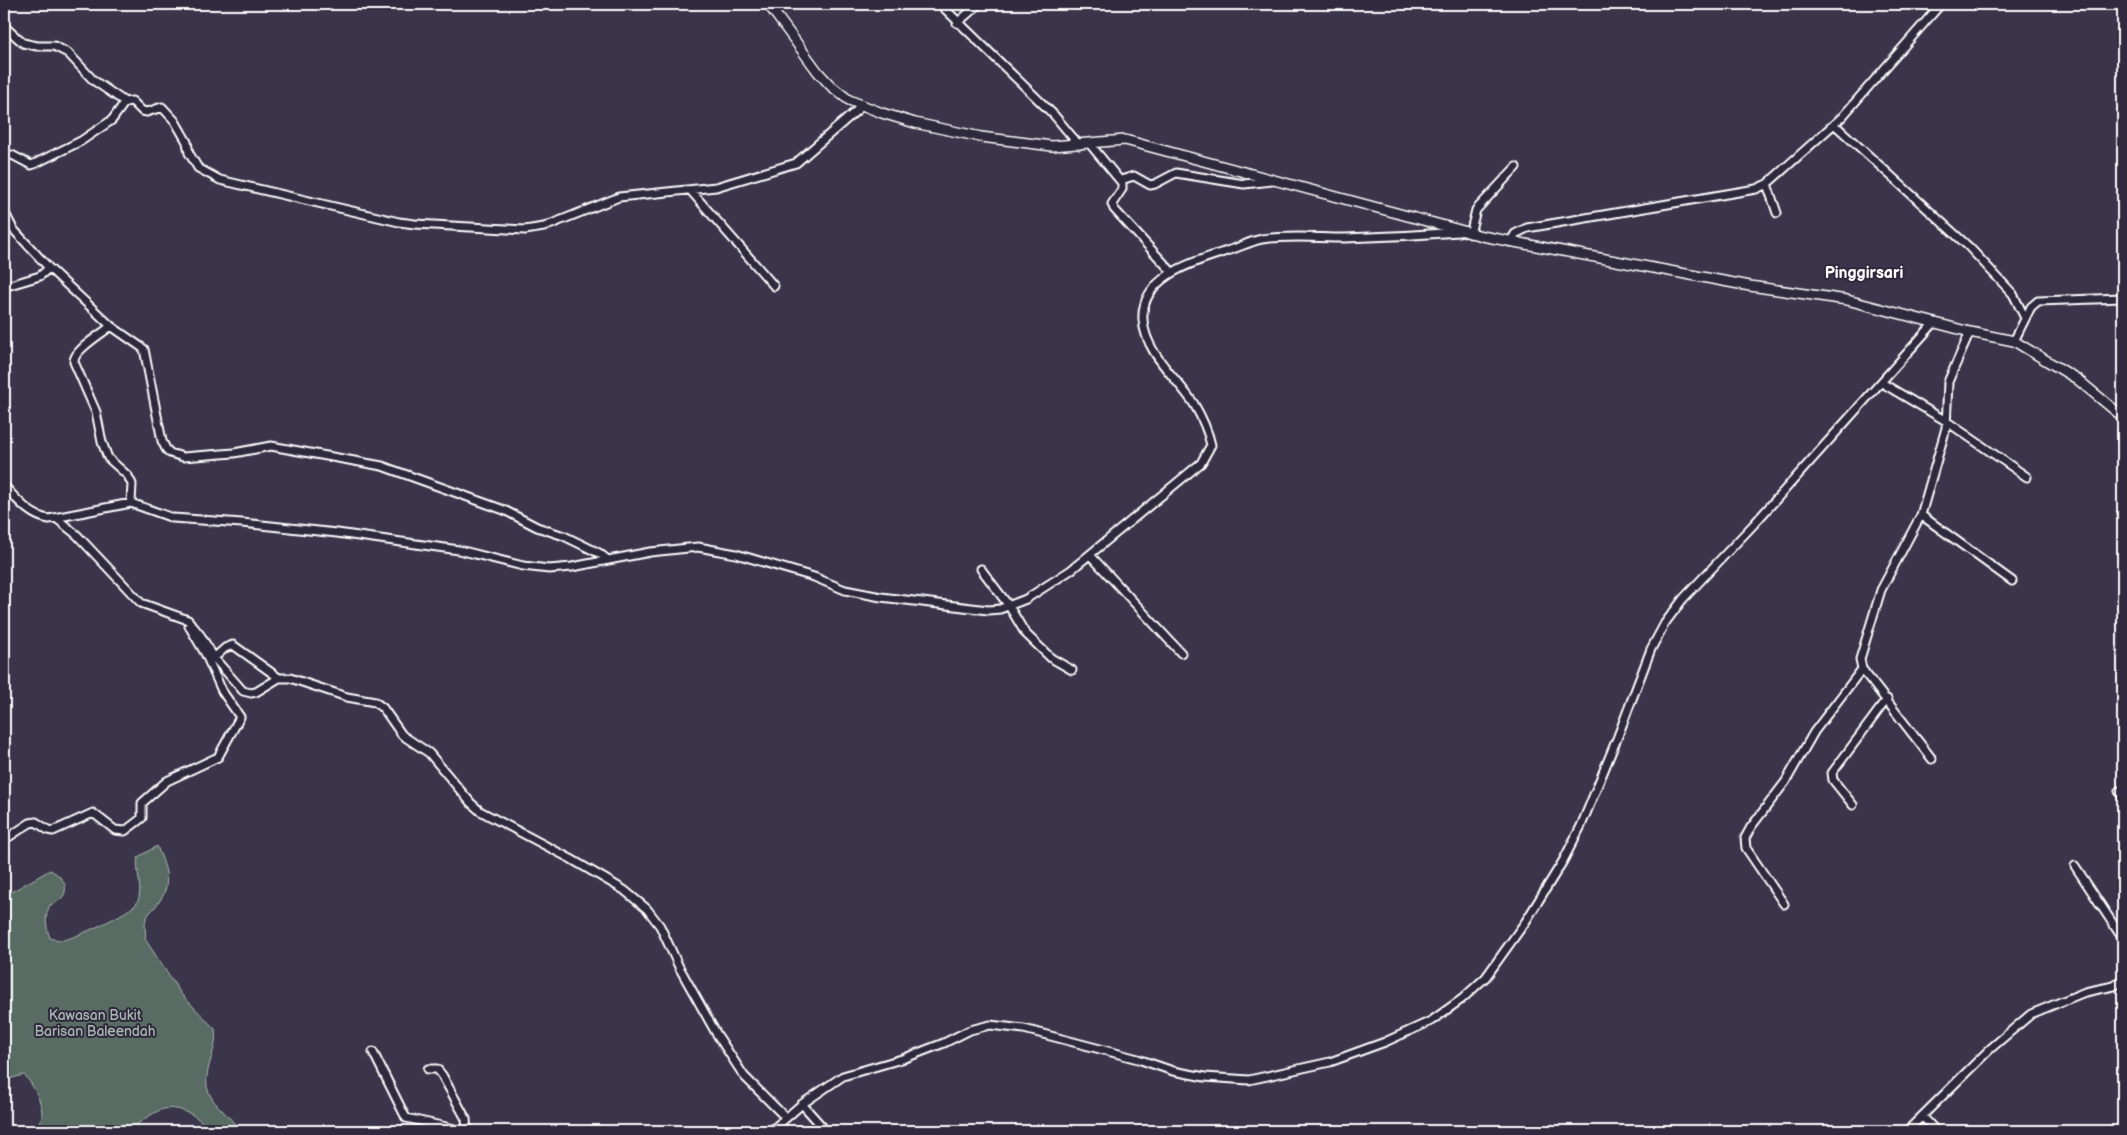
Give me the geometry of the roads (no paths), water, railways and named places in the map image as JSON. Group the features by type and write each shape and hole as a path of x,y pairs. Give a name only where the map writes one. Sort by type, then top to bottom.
{"street":[{"path":"768,4 818,72 839,93 863,105 915,123 981,137 1052,146 1125,140 1467,233 1750,286 1847,300 1970,332 2014,341 2077,380 2123,417"},
{"path":"940,4 1121,180 1123,186 1113,201 1114,209 1172,272"},
{"path":"957,22 979,4"},
{"path":"1510,242 1515,234 1527,228 1756,189 1767,184 1834,124 1941,4"},
{"path":"4,26 23,43 37,46 54,46 68,53 93,80 125,102 132,101 142,111 147,112 159,106 166,109 187,142 189,153 198,168 220,180 399,222 525,230 544,227 619,197 716,187 796,163 863,105"},
{"path":"4,155 12,155 30,165 34,164 81,141 112,120 125,102"},
{"path":"1834,124 1970,247 2013,294 2025,318"},
{"path":"1467,233 1476,210 1516,168"},
{"path":"1121,180 1134,176 1150,184 1155,184 1176,173 1244,184 1273,181"},
{"path":"1767,184 1777,214"},
{"path":"690,190 774,286"},
{"path":"4,211 12,229 49,268 111,326 144,349 162,441 166,449 175,456 219,455 271,446 382,466 504,510 564,536 599,553 608,560"},
{"path":"4,486 40,518 56,518 131,504 173,518 242,522 337,533 459,550 523,566 549,569 572,567 669,549 698,547 736,554 814,577 845,590 970,609 988,610 1009,606 1026,599 1090,555 1201,463 1211,445 1209,435 1193,403 1155,351 1145,332 1144,307 1150,294 1172,272 1189,263 1260,240 1290,237 1467,233"},
{"path":"10,285 40,276 49,268"},
{"path":"2014,341 2031,307 2038,301 2123,298"},
{"path":"771,1131 802,1104 843,1076 905,1058 944,1043 970,1030 990,1025 1024,1029 1138,1059 1173,1071 1205,1077 1249,1080 1330,1062 1384,1042 1431,1021 1462,999 1486,977 1526,921 1563,861 1618,736 1651,649 1665,623 1684,599 1882,383 1934,323"},
{"path":"111,326 78,351 74,356 74,362 96,412 102,442 108,458 128,476 132,484 131,504"},
{"path":"1932,760 1887,699 1862,669 1860,658 1881,590 1921,514 1946,421 1946,391 1948,382 1970,332"},
{"path":"1882,383 1946,421 2027,477"},
{"path":"1921,514 2012,581"},
{"path":"56,518 76,535 141,603 184,618 197,630 214,658 246,692 256,692 279,678 290,678 347,697 375,702 383,708 402,735 428,752 480,811 571,859 624,890 647,909 660,926 698,1000 744,1076 786,1118"},
{"path":"1090,555 1181,654"},
{"path":"981,569 1009,606 1025,633 1051,658 1072,670"},
{"path":"4,840 30,823 36,822 48,830 53,830 92,813 116,830 125,831 142,818 142,803 163,784 220,756 240,717 222,691 206,655 184,618"},
{"path":"214,658 233,645 279,678"},
{"path":"1784,904 1746,848 1746,838 1751,827 1786,781 1814,732 1862,669"},
{"path":"1852,805 1833,780 1832,772 1887,699"},
{"path":"2119,791 2123,798"},
{"path":"2075,866 2123,939"},
{"path":"1907,1131 1990,1049 2031,1014 2085,992 2114,986 2123,980"},
{"path":"373,1052 406,1118 457,1131"},
{"path":"428,1069 435,1068 442,1075 466,1120 467,1131"},
{"path":"802,1104 826,1131"},
{"path":"1922,1116 1936,1131"}],"district":[{"name":"Pinggirsari","path":"1864,273"}],"park label":[{"name":"Kawasan Bukit Barisan Baleendah","path":"95,1024"}]}
